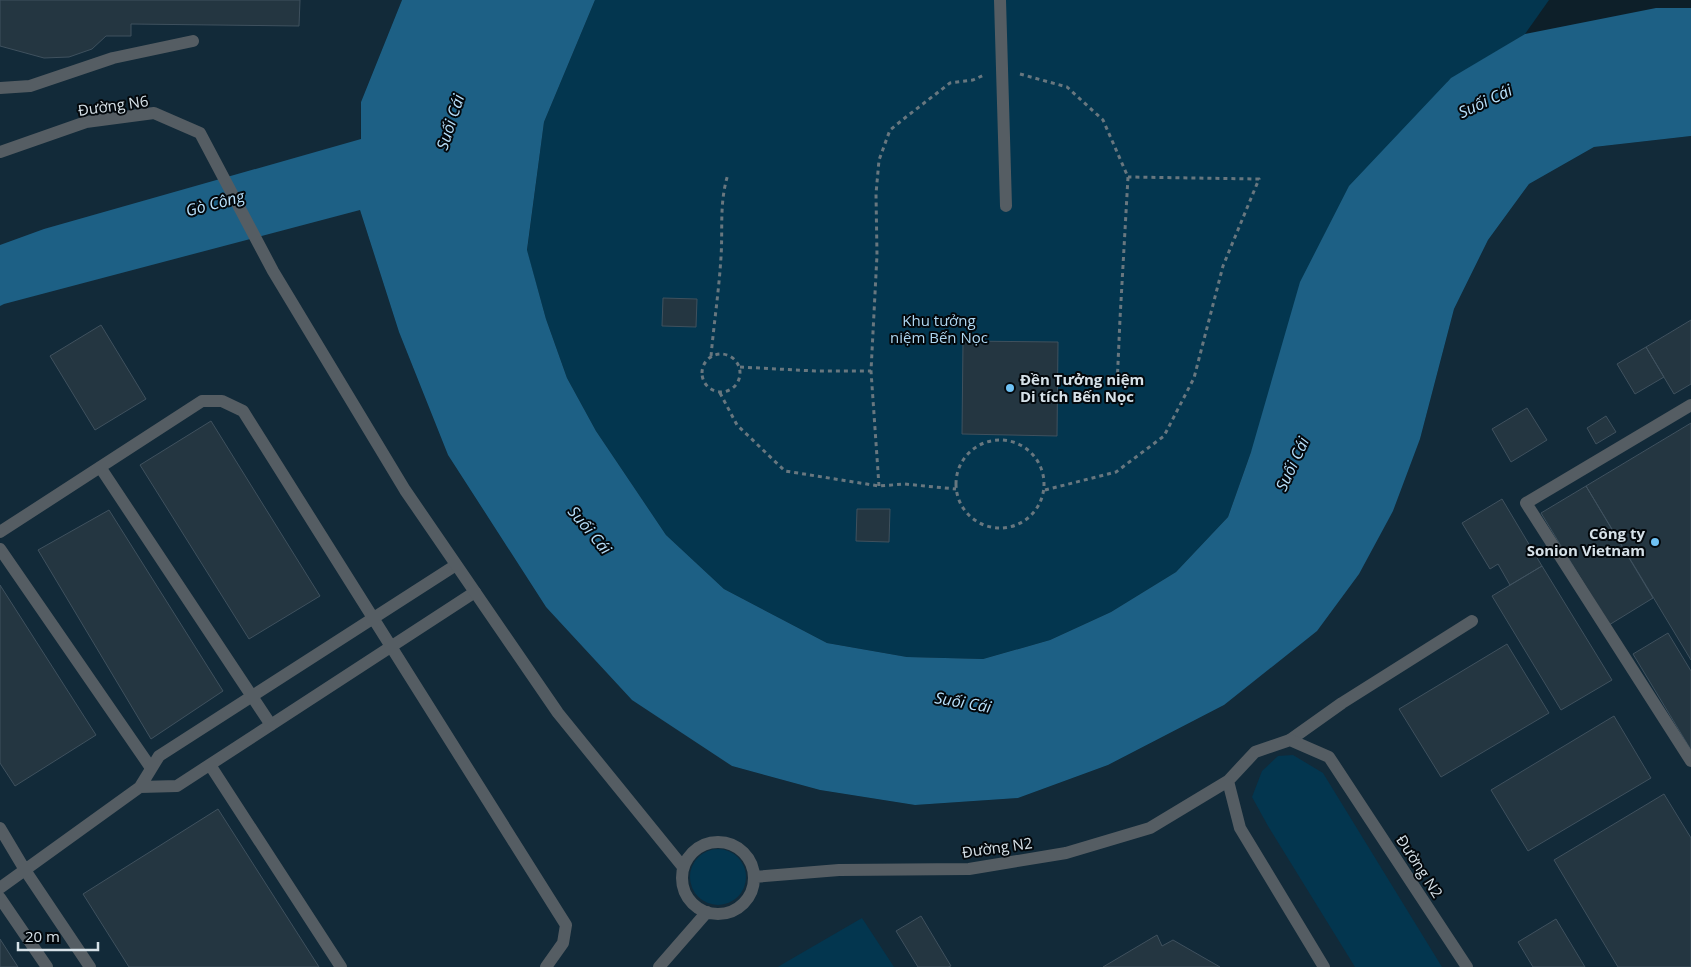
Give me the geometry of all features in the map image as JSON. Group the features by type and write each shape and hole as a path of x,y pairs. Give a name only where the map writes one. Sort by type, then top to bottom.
{"street":[{"path":"1000,0 1006,206"},
{"path":"0,88 30,86 113,58 193,41"},
{"name":"Đường N6","path":"0,152 86,122 154,113 200,133 273,271 405,490 456,564"},
{"path":"0,532 202,401 222,401 243,411 566,925 562,943 546,967"},
{"path":"1691,405 1526,503 1691,761"},
{"path":"100,467 271,725"},
{"path":"0,549 151,768"},
{"path":"0,888 140,787 159,756 456,564 558,713 684,867"},
{"path":"140,787 177,786 475,592"},
{"path":"1290,740 1342,703 1472,621"},
{"name":"Đường N2","path":"754,877 839,870 969,869 1066,853 1150,828 1228,781 1255,752 1290,740 1329,757 1467,967"},
{"path":"210,764 341,967"},
{"path":"1228,781 1240,828 1324,967"},
{"path":"0,828 90,967"},
{"path":"723,842 735,846 745,854 752,864 754,877 750,896 744,904 727,913 717,914 697,907 689,899 684,889 682,878 689,856 699,847 710,843 723,842"},
{"path":"0,898 47,967"},
{"path":"659,967 707,912"}],"path":[{"path":"879,486 871,371 877,255 876,194 879,160 890,130 950,83 973,80 1003,68 1067,87 1103,120 1128,177 1117,386"},
{"path":"728,174 723,191 721,209 721,258 711,356 703,366 702,378 709,388 720,393 737,425 786,471 879,486 904,484 956,489"},
{"path":"1044,490 1116,472 1164,436 1194,378 1223,266 1259,179 1128,177"},
{"path":"711,356 722,354 733,357 740,367 740,380 733,389 720,393"},
{"path":"740,367 815,371 871,371"},
{"path":"990,441 997,441 1011,442 1030,451 1042,469 1044,490 1037,510 1021,523 1000,528 980,523 964,509 956,489 959,468 971,451 990,441"}],"shaded area":[{"path":"0,0 402,0 361,102 360,210 399,332 448,455 546,607 732,766 820,790 915,805 1018,798 1108,765 1224,705 1393,511 1420,439 1454,309 1488,240 1529,184 1594,147 1691,136 1691,967 0,967"}],"green space":[{"name":"Khu tưởng niệm Bến Nọc","path":"595,0 1549,0 1525,34 1448,81 1251,452 1228,517 1176,572 1111,612 1050,640 983,659 907,657 827,643 724,589 666,535 596,431 567,378 546,319 527,251 544,122"},
{"path":"1293,755 1323,773 1442,967 1355,967 1252,797 1262,771 1278,756"},
{"path":"718,849 729,851 738,857 744,866 746,877 744,888 738,897 729,903 718,905 707,903 698,897 692,888 690,877 692,866 698,857 707,851"},
{"path":"862,918 894,967 778,967 781,965"}],"water":[{"path":"402,0 595,0 544,122 527,250 546,319 567,378 596,431 666,535 724,589 827,643 907,657 983,659 1050,640 1111,612 1176,572 1228,517 1251,452 1300,282 1349,186 1451,78 1525,34 1656,8 1691,8 1691,136 1594,147 1529,184 1488,240 1454,309 1420,439 1393,511 1359,574 1317,631 1224,705 1108,765 1018,798 915,805 820,790 732,766 632,700 546,607 448,455 399,332 360,210 0,306 0,245 44,229 361,139 361,102"}],"building":[{"path":"0,0 300,0 299,26 131,24 131,36 106,36 92,49 69,57 44,58 0,46"},
{"path":"663,298 697,299 696,327 662,326"},
{"path":"1691,320 1691,384 1674,394 1646,347"},
{"path":"101,325 146,399 95,430 50,356"},
{"name":"Đền Tưởng niệm Di tích Bến Nọc","path":"963,341 1058,342 1057,436 962,434"},
{"path":"1646,347 1664,377 1635,394 1617,364"},
{"path":"1527,408 1547,440 1511,462 1492,429"},
{"path":"1606,416 1616,432 1596,444 1587,428"},
{"path":"211,421 320,596 249,639 140,465"},
{"name":"Công ty Sonion Vietnam","path":"1691,423 1691,660 1586,486"},
{"path":"1586,486 1653,598 1609,625 1541,513"},
{"path":"1502,499 1542,566 1510,585 1498,564 1490,569 1462,523"},
{"path":"857,509 890,509 889,542 856,541"},
{"path":"109,510 223,691 151,739 38,550"},
{"path":"1542,566 1612,680 1561,710 1492,596"},
{"path":"0,585 96,735 15,786 0,763"},
{"path":"1668,633 1691,671 1691,750 1633,654"},
{"path":"1507,644 1549,713 1441,777 1399,709"},
{"path":"1614,716 1651,778 1528,851 1491,790"},
{"path":"1664,794 1691,838 1691,967 1618,967 1554,860"},
{"path":"218,809 319,967 129,967 83,894"},
{"path":"921,916 951,966 918,967 896,931"},
{"path":"1556,919 1585,967 1533,967 1518,942"},
{"path":"1157,935 1162,946 1173,940 1220,967 1103,967"},
{"path":"0,939 18,967 0,967"}],"place":[{"name":"Đền Tưởng niệm Di tích Bến Nọc","path":"1010,388"},
{"name":"Công ty Sonion Vietnam","path":"1655,542"}],"water label":[{"name":"Suối Cái","path":"1485,101"},
{"name":"Suối Cái","path":"450,122"},
{"name":"Gò Công","path":"215,203"},
{"name":"Suối Cái","path":"1292,464"},
{"name":"Suối Cái","path":"590,530"},
{"name":"Suối Cái","path":"963,702"}]}
